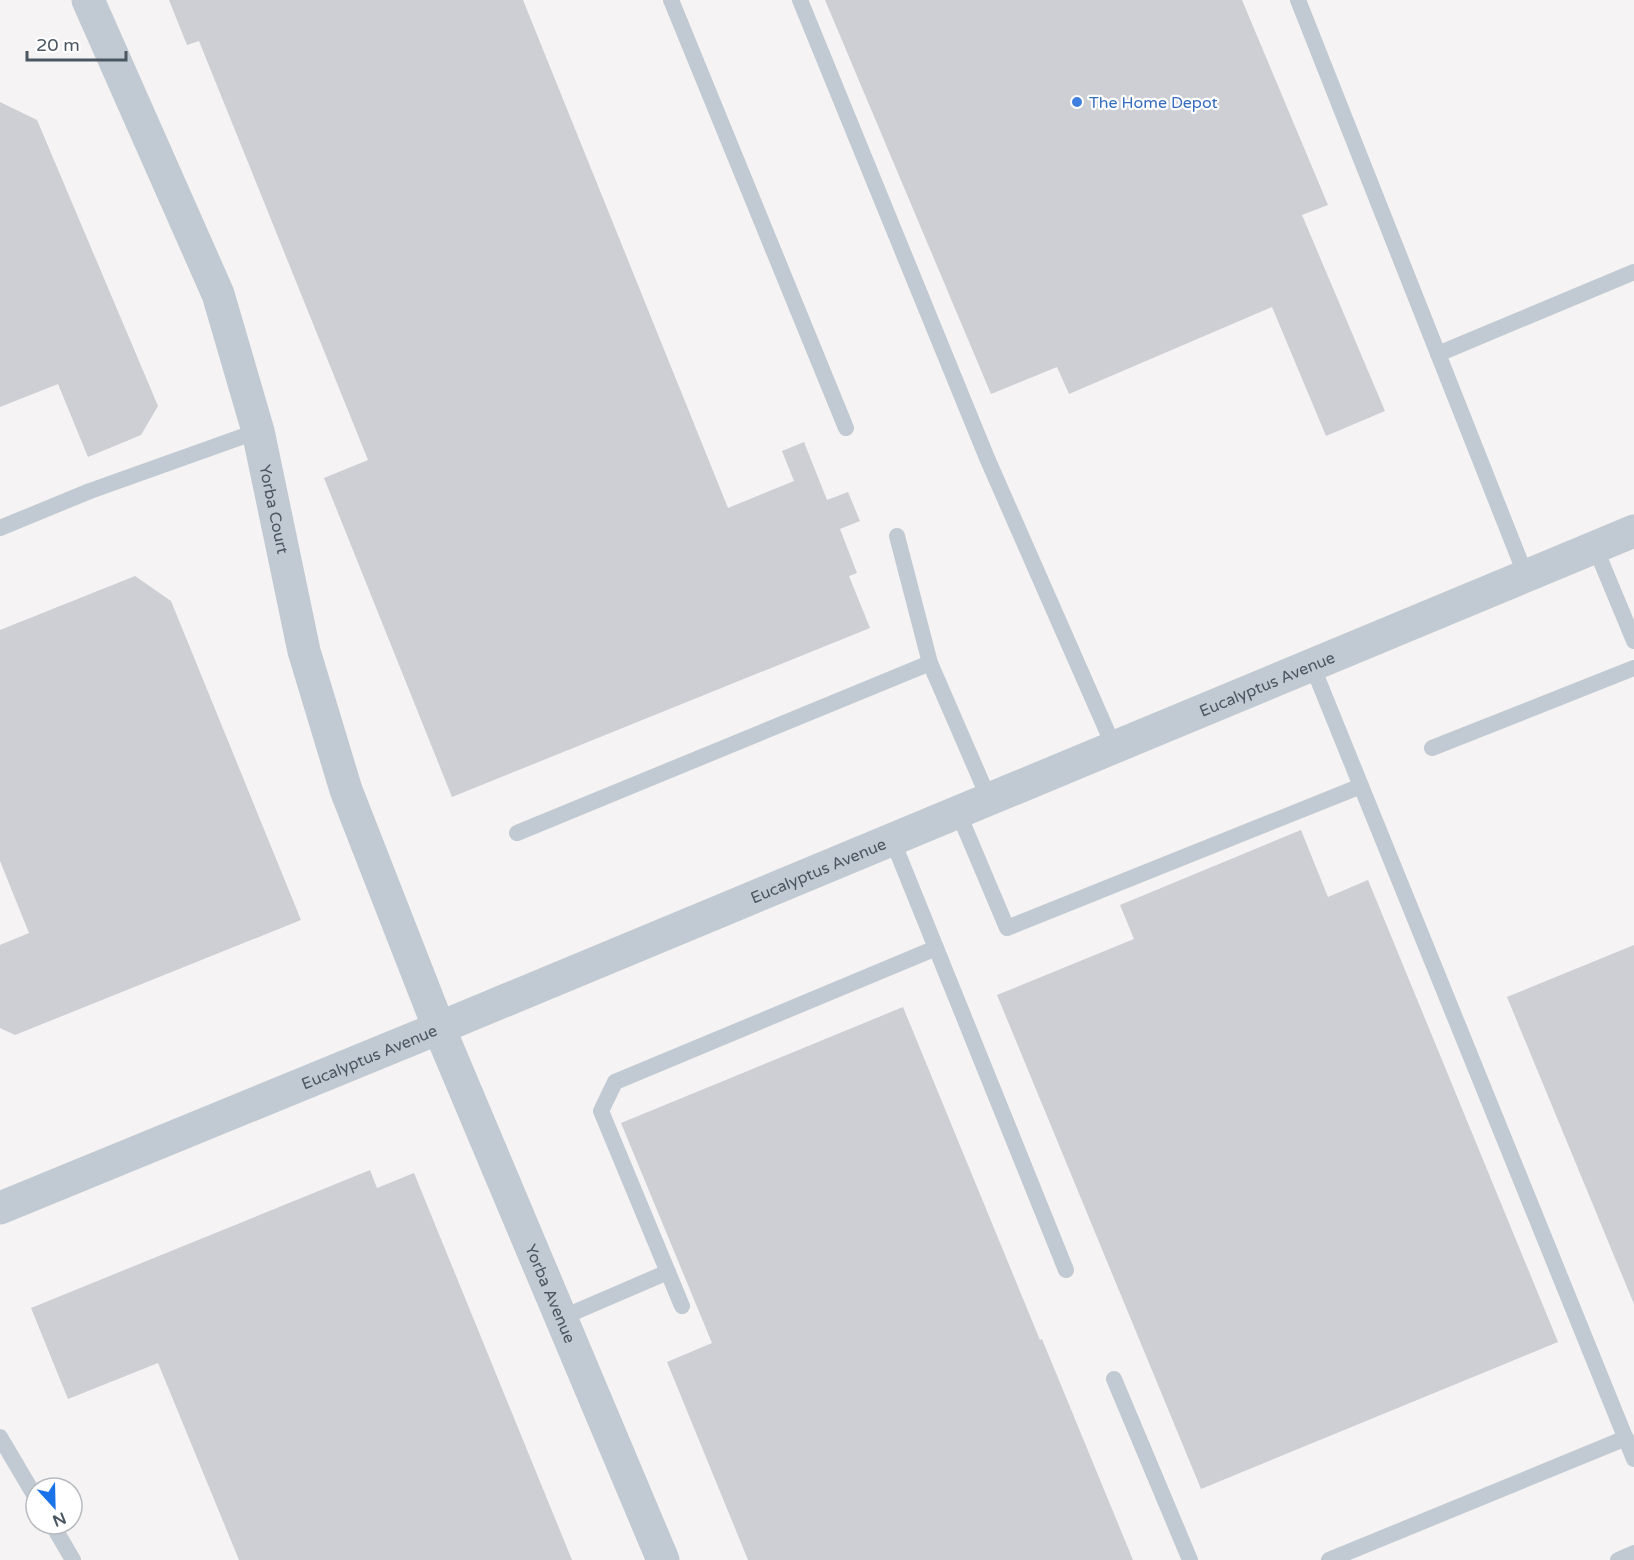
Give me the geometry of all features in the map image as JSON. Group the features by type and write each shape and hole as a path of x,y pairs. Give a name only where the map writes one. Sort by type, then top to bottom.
{"street":[{"name":"Yorba Court","path":"88,0 218,294 258,431 304,651 346,790 439,1028"},
{"name":"Eucalyptus Avenue","path":"0,1208 1634,531"},
{"name":"Yorba Avenue","path":"439,1028 663,1560"}],"lane":[{"path":"671,0 846,428"},
{"path":"800,0 987,458 1114,747"},
{"path":"1298,0 1526,576"},
{"path":"1438,354 1634,272"},
{"path":"0,528 90,491 258,431"},
{"path":"897,536 930,663 990,799"},
{"path":"1595,547 1634,641"},
{"path":"517,833 930,663"},
{"path":"1312,665 1634,1459"},
{"path":"1432,748 1634,668"},
{"path":"958,812 1007,928 1360,786"},
{"path":"892,839 1066,1270"},
{"path":"682,1306 601,1111 615,1082 936,948"},
{"path":"561,1318 668,1272"},
{"path":"1114,1379 1190,1560"},
{"path":"0,1437 24,1478"},
{"path":"1329,1560 1626,1438"},
{"path":"59,1536 73,1560"},
{"path":"1618,1560 1634,1553"}],"building":[{"path":"169,0 523,0 728,508 794,481 782,451 804,442 827,500 848,492 860,521 840,529 857,573 849,576 870,628 452,797 324,478 368,460 199,41 187,45"},
{"name":"The Home Depot","path":"825,0 1242,0 1328,205 1302,215 1385,411 1326,436 1272,307 1069,394 1057,367 991,394"},
{"path":"0,102 37,120 158,406 141,435 88,457 58,384 0,407"},
{"path":"135,576 171,601 301,920 15,1035 0,1028 0,945 29,933 0,861 0,630"},
{"path":"1301,830 1328,897 1368,880 1558,1342 1201,1489 997,995 1134,939 1120,905"},
{"path":"1634,945 1634,1304 1507,997"},
{"path":"903,1007 1133,1560 748,1560 667,1362 712,1343 621,1123"},
{"path":"370,1170 377,1188 414,1173 572,1560 239,1560 158,1363 68,1399 31,1308"}],"place":[{"name":"The Home Depot","path":"1077,102"}]}
